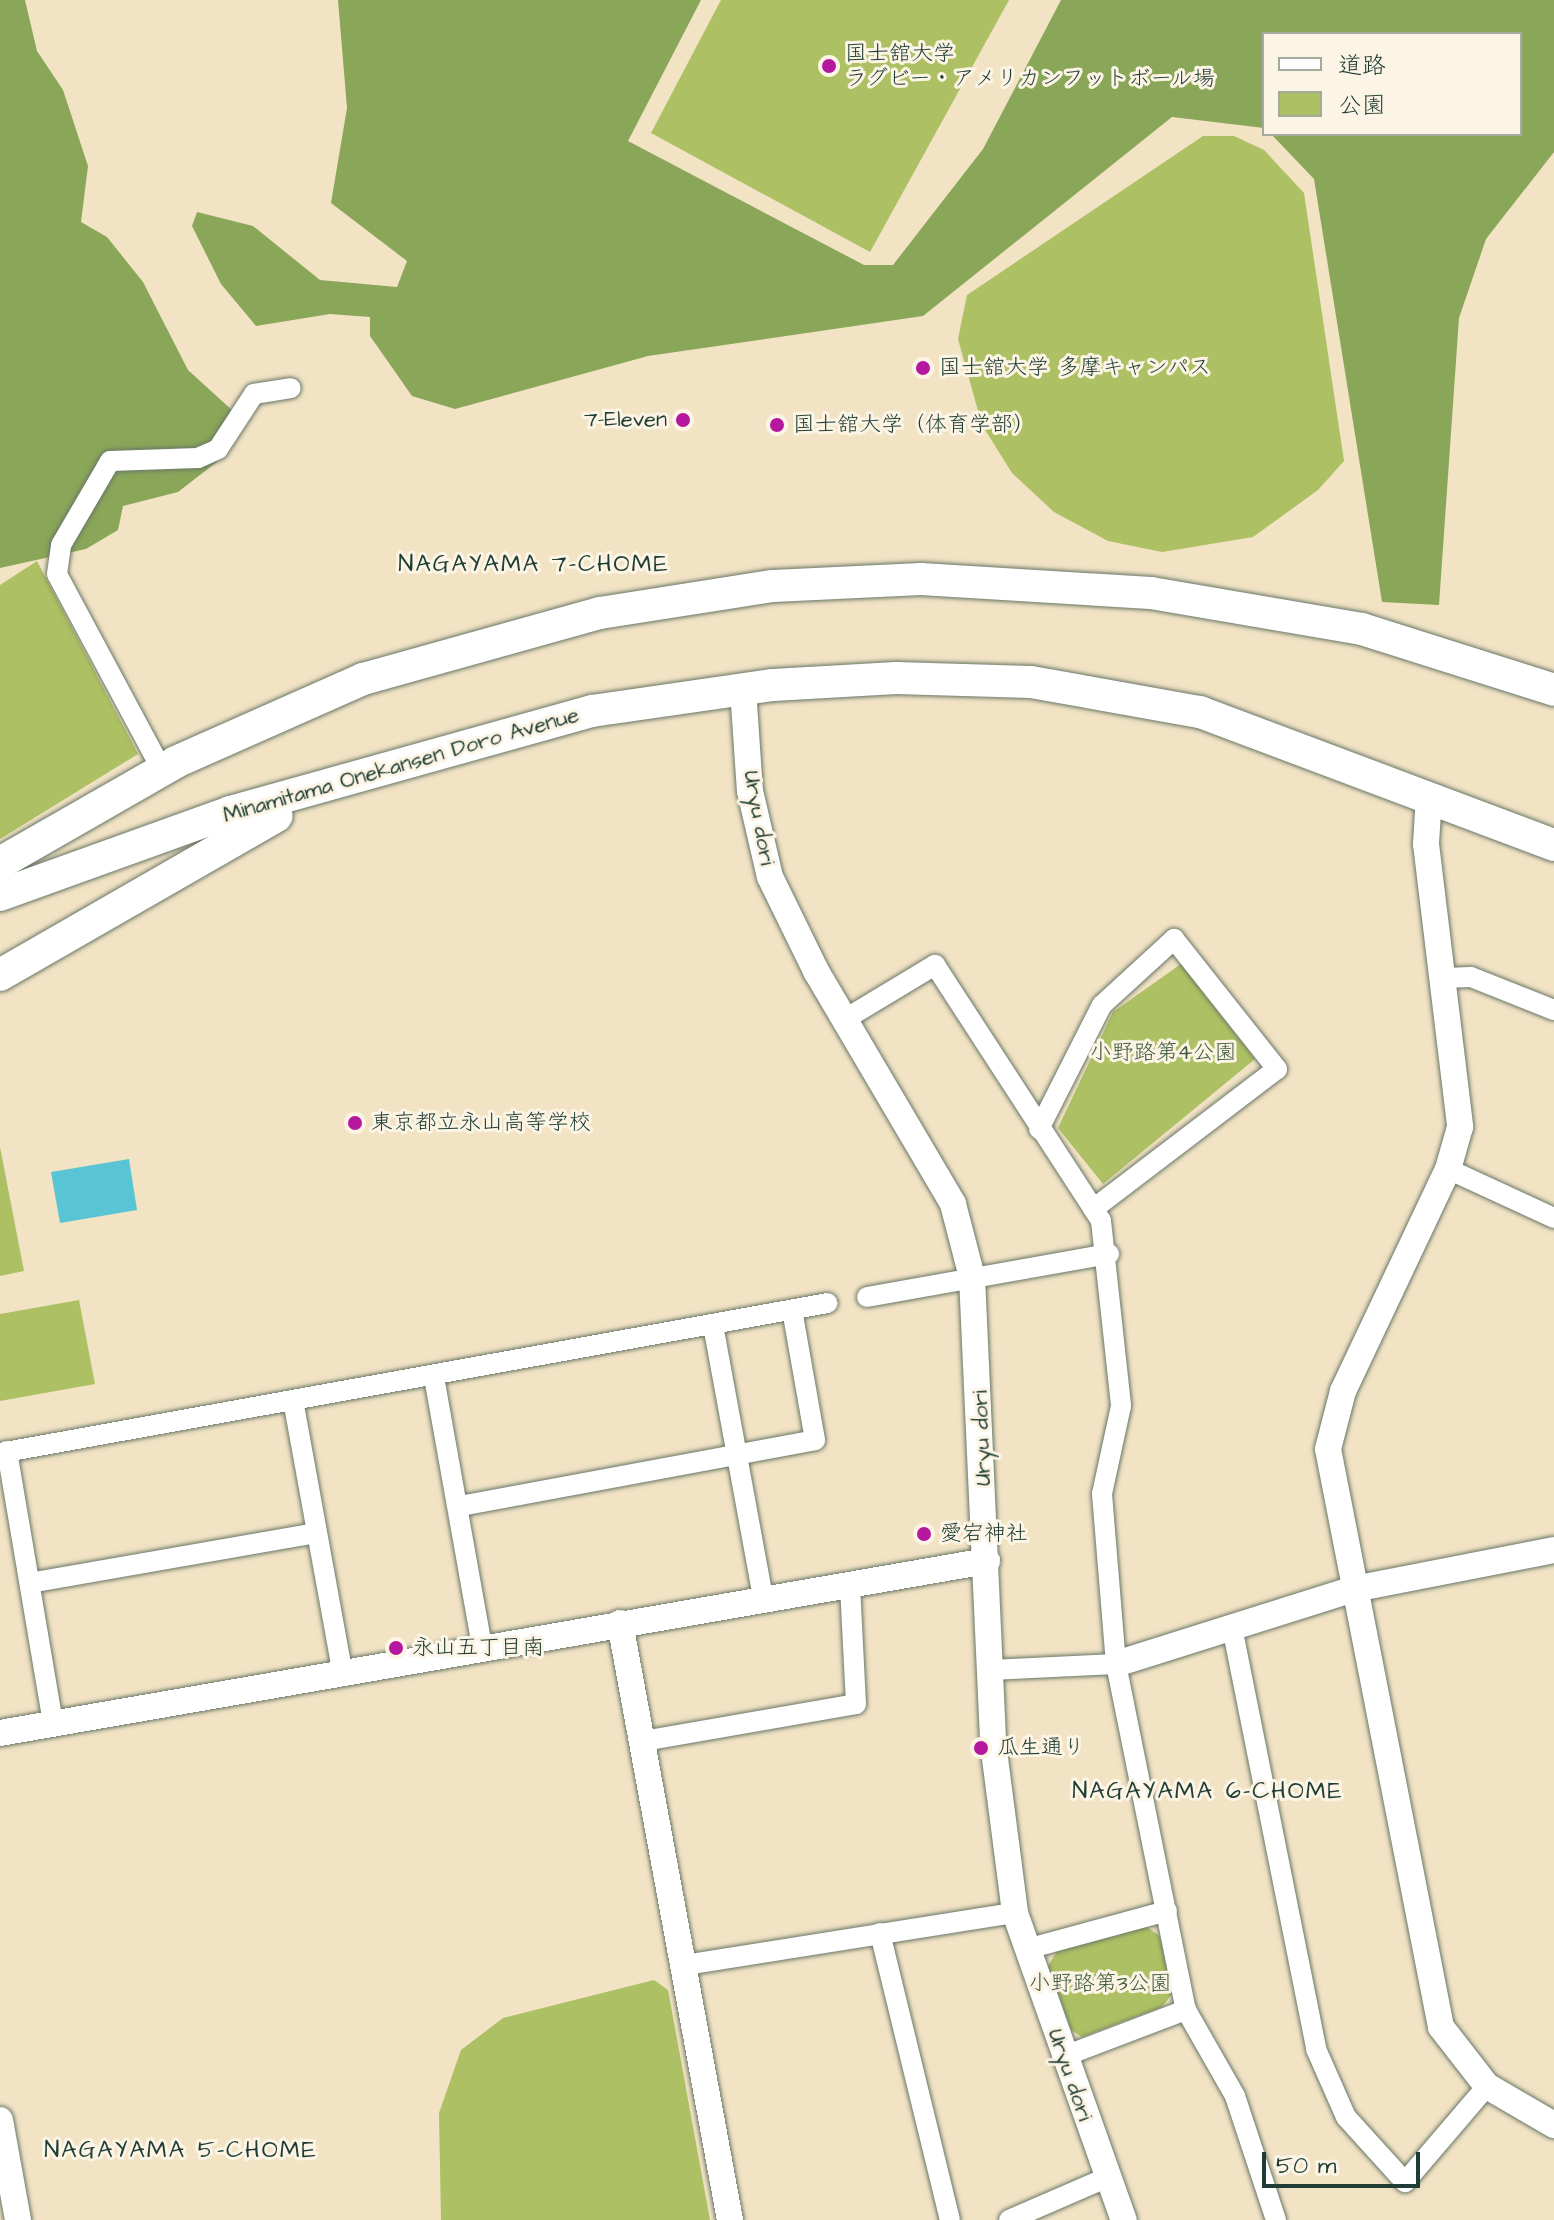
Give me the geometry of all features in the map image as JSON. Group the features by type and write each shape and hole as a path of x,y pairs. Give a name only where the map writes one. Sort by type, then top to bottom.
{"main road":[{"path":"0,863 162,770 301,704 448,651 600,613 773,586 921,579 1070,585 1309,618 1466,656 1554,690"},
{"path":"1466,656 1554,706"},
{"name":"Minamitama Onekansen Doro Avenue","path":"0,895 107,851 376,768 592,711 743,689 896,678 1086,689 1200,712 1554,845"},
{"path":"0,975 219,842 376,768"}],"street":[{"path":"162,770 57,574 61,545 110,461 198,458 218,449 254,394 291,388"},
{"name":"Uryu dori","path":"743,689 750,791 770,877 953,1204 972,1277 990,1670 1015,1913 1062,2057 1124,2220"},
{"path":"1429,797 1426,844 1460,1113 1448,1169 1332,1420 1331,1475 1434,2005 1453,2048 1487,2086 1554,2125"},
{"path":"1039,1129 1102,1005 1174,939 1277,1069 1093,1209"},
{"path":"847,1018 935,965 1093,1209 1109,1254 1121,1406 1102,1494 1116,1664 1186,2010 1235,2096 1276,2220"},
{"path":"1443,978 1471,977 1554,1010"},
{"path":"1448,1169 1554,1218"},
{"path":"867,1297 1109,1254"},
{"path":"53,1724 30,1583 3,1452 434,1377 828,1303"},
{"path":"460,1506 815,1440 792,1310"},
{"path":"713,1325 734,1455 763,1598"},
{"path":"434,1377 460,1506 482,1647"},
{"path":"293,1400 342,1670"},
{"path":"30,1583 316,1533"},
{"path":"990,1670 1116,1664 1354,1589 1554,1550"},
{"path":"0,1733 342,1670 987,1561"},
{"path":"644,1741 856,1704 850,1584"},
{"path":"620,1623 730,2220"},
{"path":"1232,1627 1316,2049 1346,2117 1405,2182 1487,2086"},
{"path":"1027,1949 1167,1911"},
{"path":"685,1965 1015,1913"},
{"path":"880,1933 950,2220"},
{"path":"1062,2057 1186,2010"},
{"path":"0,2120 18,2220"},
{"path":"1009,2220 1106,2178"}],"green space":[{"path":"0,0 25,0 37,51 63,90 88,166 81,222 107,237 143,282 188,370 234,412 218,461 178,492 123,506 118,530 86,549 0,568"},
{"path":"338,0 701,0 628,141 864,265 893,265 983,149 1061,0 1554,0 1554,152 1486,239 1459,318 1439,605 1382,602 1314,179 1273,136 1522,136 1522,32 1262,32 1262,128 1172,117 923,316 648,356 455,409 412,396 370,336 370,317 330,314 256,326 221,284 192,226 197,212 253,226 320,280 397,287 407,261 331,203 347,108"},
{"name":"国士舘大学 ラグビー・アメリカンフットボール場","path":"721,0 1009,0 870,252 651,133"},
{"path":"1203,136 1234,136 1264,150 1304,193 1344,461 1318,490 1253,537 1162,552 1108,541 1054,512 1012,473 982,425 958,339 967,295"},
{"path":"37,561 138,754 0,839 0,585"},
{"name":"小野路第4公園","path":"1181,964 1255,1059 1103,1184 1058,1128 1113,1012"},
{"path":"0,1147 24,1271 0,1276"},
{"path":"79,1300 95,1384 0,1401 0,1314"},
{"name":"小野路第3公園","path":"1145,1926 1160,1936 1172,1994 1162,2007 1082,2037 1071,2030 1048,1966 1057,1951"},
{"path":"654,1980 668,1990 710,2220 441,2220 439,2113 461,2050 503,2018"}],"water":[{"path":"129,1159 137,1210 60,1223 51,1172"}],"place":[{"name":"国士舘大学 ラグビー・アメリカンフットボール場","path":"829,66"},
{"name":"国士舘大学 多摩キャンパス","path":"923,368"},
{"name":"7-Eleven","path":"683,420"},
{"name":"国士舘大学（体育学部）","path":"777,425"},
{"name":"東京都立永山高等学校","path":"355,1123"},
{"name":"愛宕神社","path":"924,1534"},
{"name":"永山五丁目南","path":"396,1648"},
{"name":"瓜生通り","path":"981,1748"}],"district":[{"name":"NAGAYAMA 7-CHOME","path":"534,565"},
{"name":"NAGAYAMA 6-CHOME","path":"1208,1792"},
{"name":"NAGAYAMA 5-CHOME","path":"181,2151"}]}
